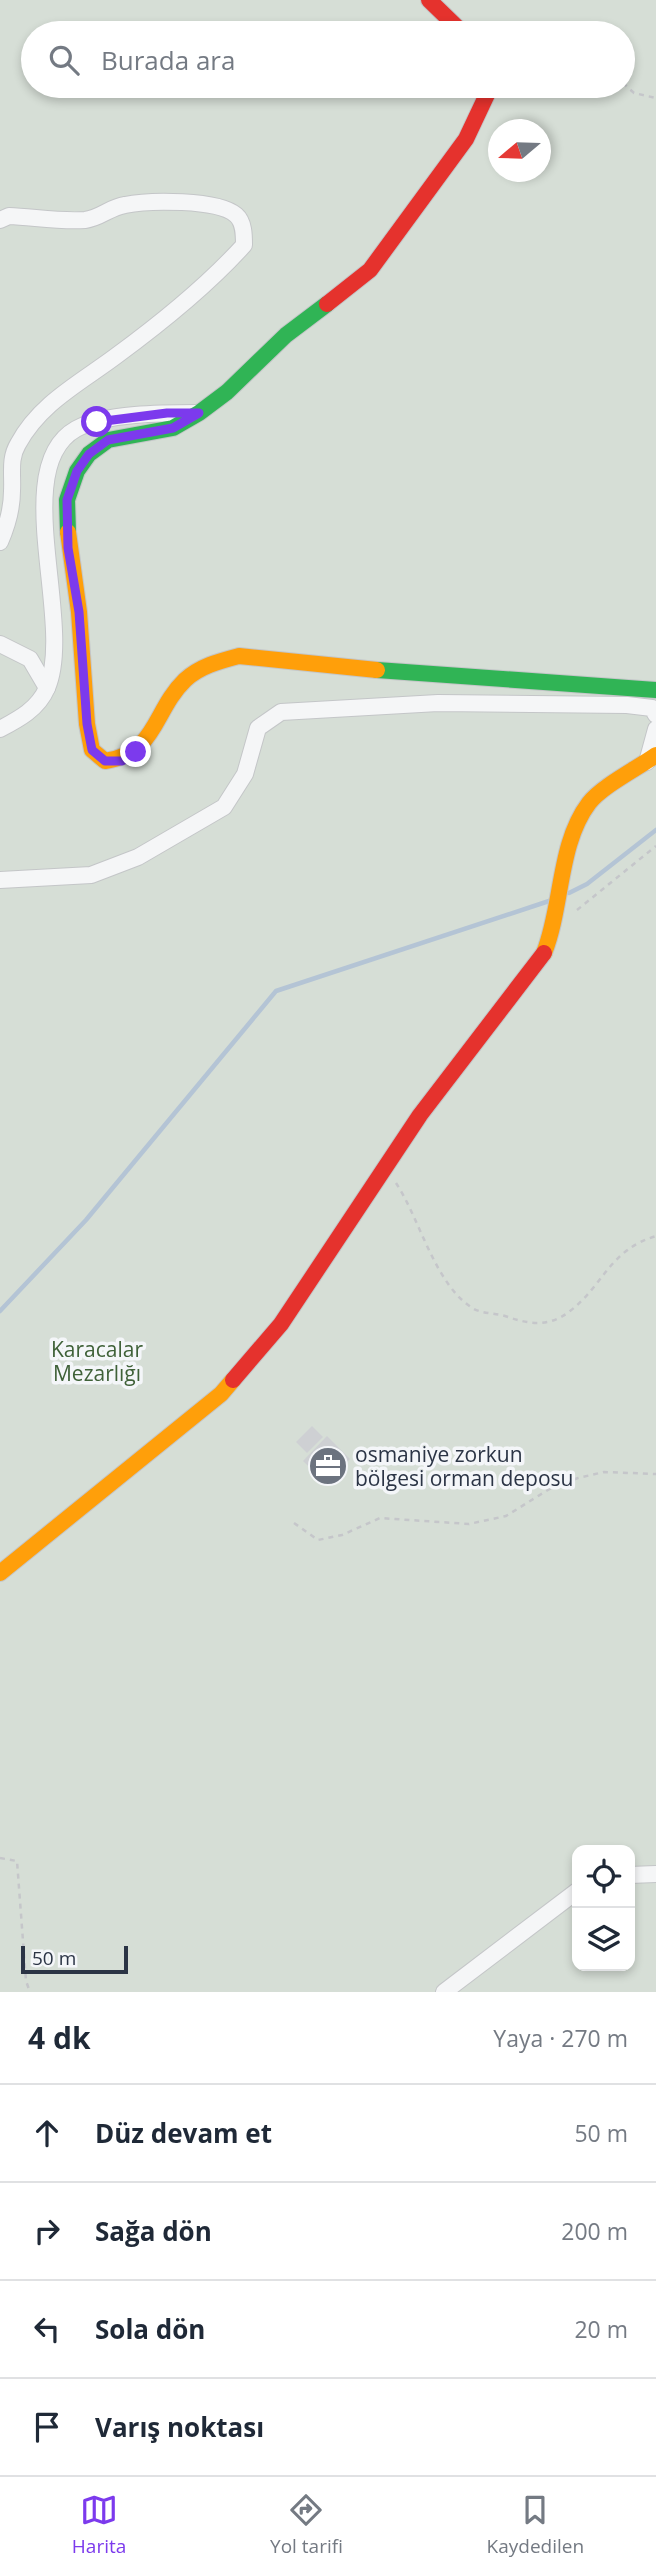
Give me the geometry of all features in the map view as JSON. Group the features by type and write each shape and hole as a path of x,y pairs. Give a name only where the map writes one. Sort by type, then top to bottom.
{"street":[{"path":"429,0 451,21"},
{"path":"485,98 466,139 370,270 286,335 227,392 199,413 173,428 108,440 89,454 77,471 67,500 68,548 79,612 87,724 92,750 105,761 122,761 136,752 183,682 208,663 239,656 442,676 656,690"},
{"path":"0,220 9,216 82,220 102,217 121,205 149,202 225,208 239,217 244,231 244,245 174,310 114,358 63,392 28,428 16,446 10,466 12,491 8,521 0,542"},
{"path":"0,729 27,714 47,688 56,642 44,536 51,454 62,439 77,428 97,422 167,413 199,413"},
{"path":"0,644 30,659 47,688"},
{"path":"0,880 91,875 138,857 224,807 245,774 258,728 281,712 451,704 627,705 652,708 656,715"},
{"path":"0,1573 221,1394 281,1324 420,1115 541,960 555,923 573,828 591,800 652,758 656,729"},
{"path":"635,1875 656,1874"},
{"path":"444,1992 572,1895"}],"path":[{"path":"635,93 656,98"},
{"path":"555,923 656,846"},
{"path":"385,1168 398,1186 443,1274 457,1293 471,1307 519,1323 550,1321 570,1312 625,1249 656,1236"},
{"path":"294,1522 318,1539 342,1535 380,1518 469,1524 506,1516 551,1488 578,1478 604,1472 656,1474"},
{"path":"0,1857 17,1861 26,1981 30,1992"}],"green space":[{"name":"Karacalar Mezarlığı","path":"0,0 656,0 656,1992 0,1992"}],"building":[{"path":"312,1426 323,1437 307,1453 296,1442"},
{"path":"327,1436 350,1459 326,1483 303,1461"}],"waterway":[{"path":"569,893 587,884 656,830"},
{"path":"0,1311 86,1220 276,991 552,900"}],"traffic: fast":[{"path":"68,532 67,500 77,471 89,454 108,440 173,428 199,413 227,392 286,335 327,304"},
{"path":"377,670 656,690"}],"traffic: slow":[{"path":"68,532 79,612 87,724 92,750 105,761 135,749 145,740 185,680 197,671 218,662 239,656 377,670"},
{"path":"544,953 555,915 566,856 579,819 589,803 602,790 656,755"},
{"path":"0,1573 221,1394 233,1380"}],"traffic: jam":[{"path":"429,0 451,21"},
{"path":"327,304 370,270 466,139 485,98"},
{"path":"233,1380 281,1324 420,1115 544,953"}],"place":[{"name":"osmaniye zorkun bölgesi orman deposu","path":"328,1466"}],"route":[{"path":"97,422 167,413 199,413 173,428 108,440 89,454 77,471 67,500 68,548 79,612 87,724 92,750 105,761 122,761 136,752"}]}
